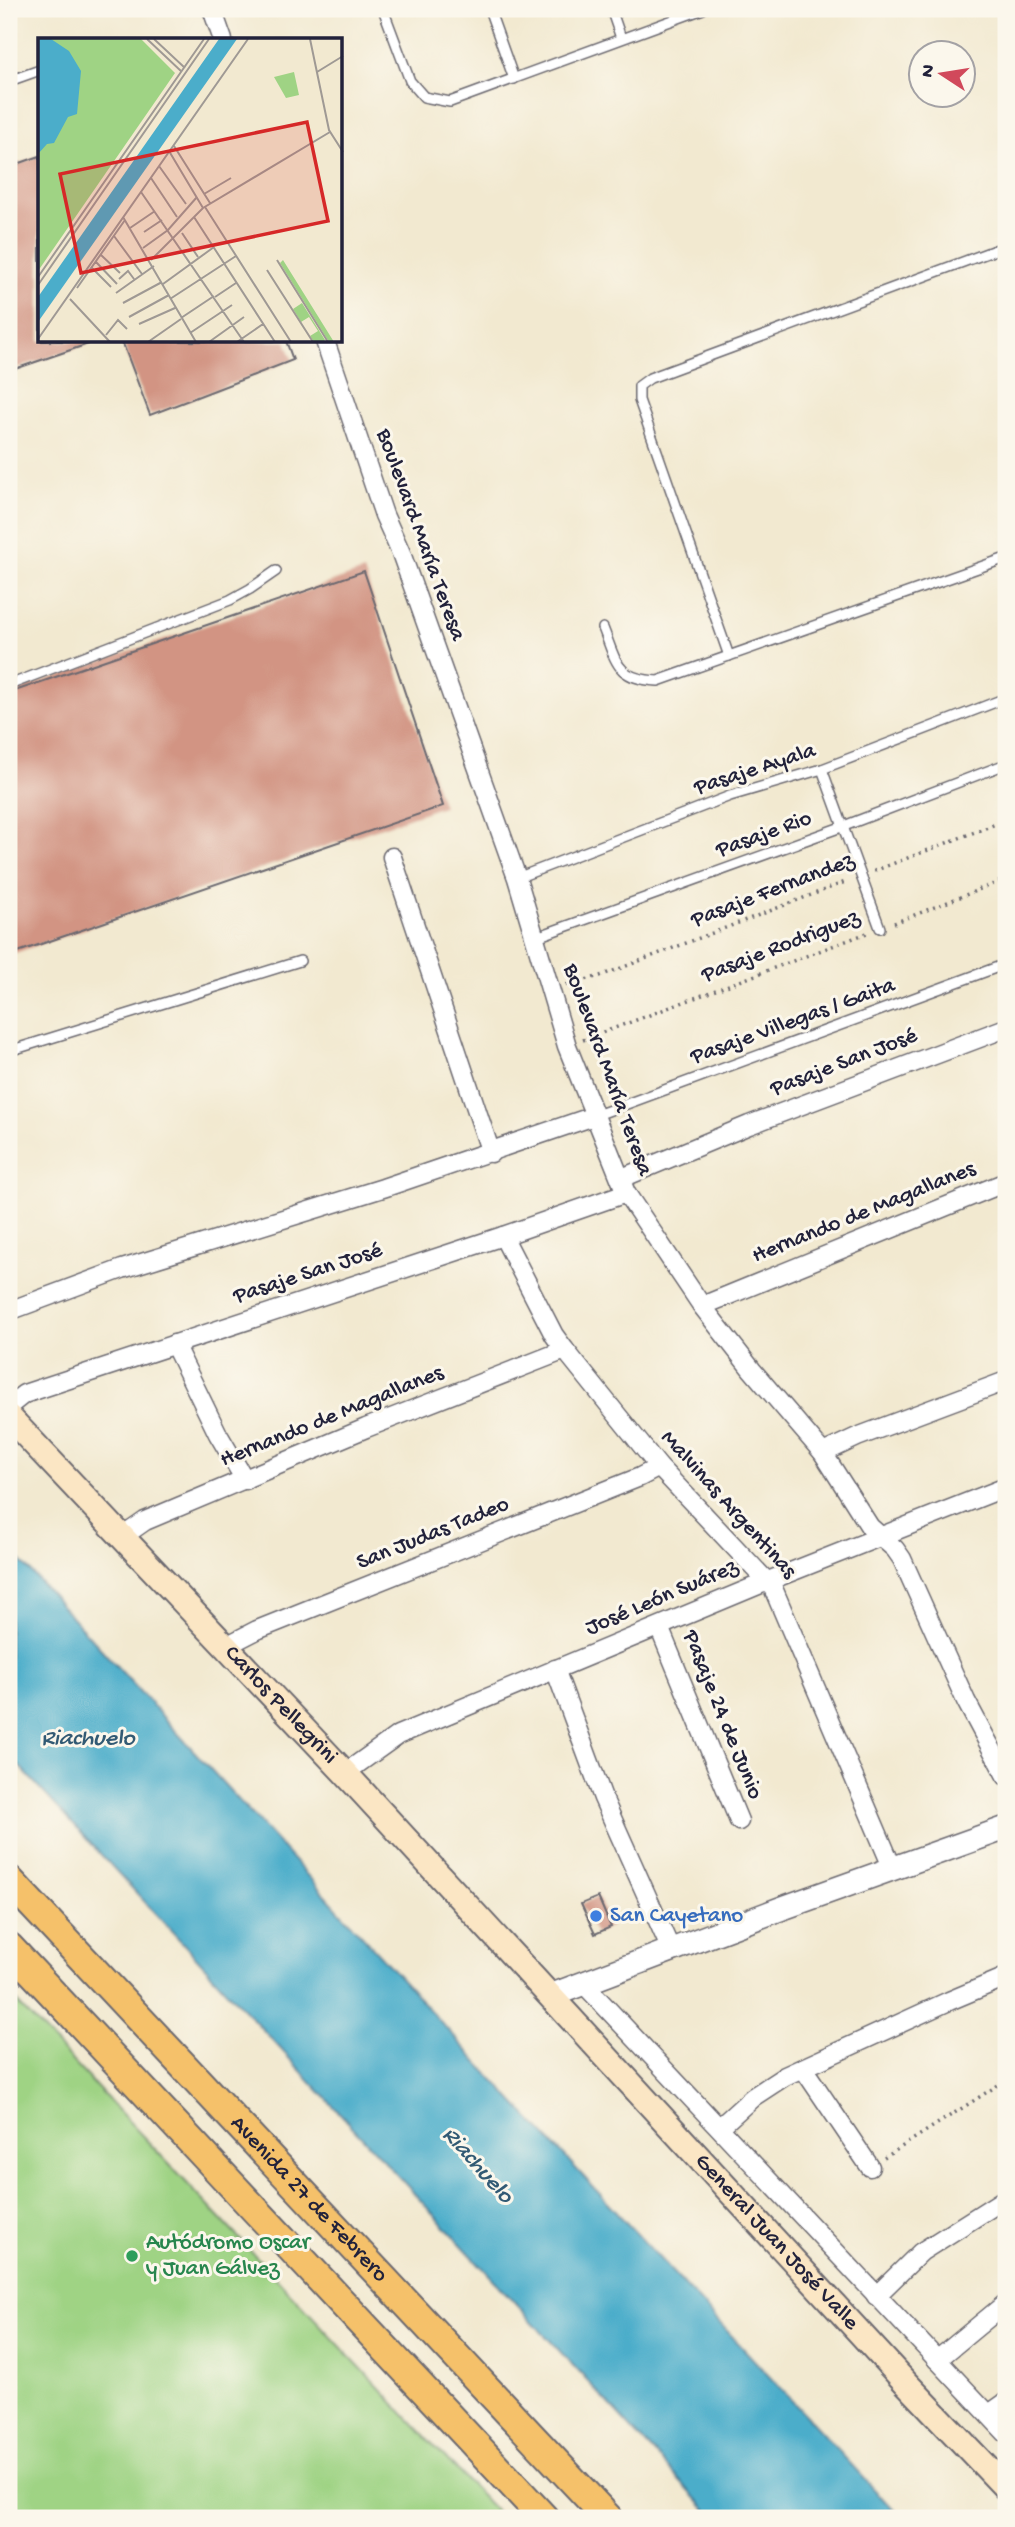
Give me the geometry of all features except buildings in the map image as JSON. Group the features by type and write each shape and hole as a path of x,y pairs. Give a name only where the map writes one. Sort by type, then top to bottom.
{"main road":[{"name":"Carlos Pellegrini","path":"9,1417 345,1773 550,1996"},
{"name":"Avenida 27 de Febrero","path":"9,1880 608,2518"},
{"name":"Avenida 27 de Febrero","path":"9,1947 544,2518"},
{"name":"General Juan José Valle","path":"550,1996 1006,2488"}],"street":[{"path":"212,9 222,38"},
{"name":"Boulevard María Teresa","path":"326,343 384,514 406,566 517,878 567,1046 624,1185 702,1306 751,1370 823,1453 870,1527 895,1549 902,1559 966,1701 1006,1776"},
{"path":"393,858 491,1153"},
{"name":"Pasaje San José","path":"9,1406 24,1394 503,1236 624,1185 749,1125 1006,1028"},
{"path":"9,1311 122,1269 491,1153 594,1116"},
{"name":"Hernando de Magallanes","path":"702,1306 1006,1182"},
{"name":"Malvinas Argentinas","path":"503,1236 548,1324 565,1350 659,1467 768,1581 778,1596 893,1868"},
{"path":"174,1344 218,1434 245,1480"},
{"name":"Hernando de Magallanes","path":"122,1537 145,1521 366,1428 565,1350"},
{"path":"823,1453 857,1437 1006,1381"},
{"name":"San Judas Tadeo","path":"226,1646 257,1630 640,1477 659,1467"},
{"name":"José León Suárez","path":"345,1773 390,1738 768,1581 1006,1487"},
{"name":"Pasaje 24 de Junio","path":"659,1627 740,1822"},
{"path":"555,1669 603,1798 671,1950"},
{"path":"550,1996 1006,1828"},
{"path":"720,2127 753,2097 785,2076 1006,1977"},
{"name":"General Juan José Valle","path":"584,1984 1006,2432"},
{"path":"803,2068 870,2167"},
{"path":"876,2296 921,2252 1006,2198"},
{"path":"937,2360 1006,2303"},
{"path":"989,2414 1006,2402"}],"lane":[{"path":"383,9 410,81 424,97 450,102 703,9"},
{"path":"489,9 514,79"},
{"path":"611,9 621,38"},
{"path":"9,81 38,74"},
{"path":"729,656 639,400 639,386 650,378 1006,246"},
{"path":"603,628 617,664 626,674 638,680 658,681 1006,558"},
{"path":"9,685 230,600 276,570"},
{"name":"Pasaje Ayala","path":"517,878 730,796 822,769 1006,698"},
{"name":"Pasaje Rio","path":"534,938 844,826 1006,764"},
{"path":"822,769 880,928"},
{"path":"9,1051 300,961"},
{"name":"Pasaje Villegas / Gaita","path":"594,1116 1006,964"}],"path":[{"name":"Pasaje Fernandez","path":"550,990 600,976 1006,820"},
{"name":"Pasaje Rodriguez","path":"567,1046 1006,879"},
{"path":"870,2167 1006,2080"}],"green space":[{"name":"Autódromo Oscar y Juan Gálvez","path":"9,1994 502,2518 9,2518"}],"water":[{"name":"Riachuelo","path":"9,1548 489,2075 901,2518 714,2518 9,1755"}],"place":[{"name":"San Cayetano","path":"596,1916"},
{"name":"Autódromo Oscar y Juan Gálvez","path":"132,2256"}]}
